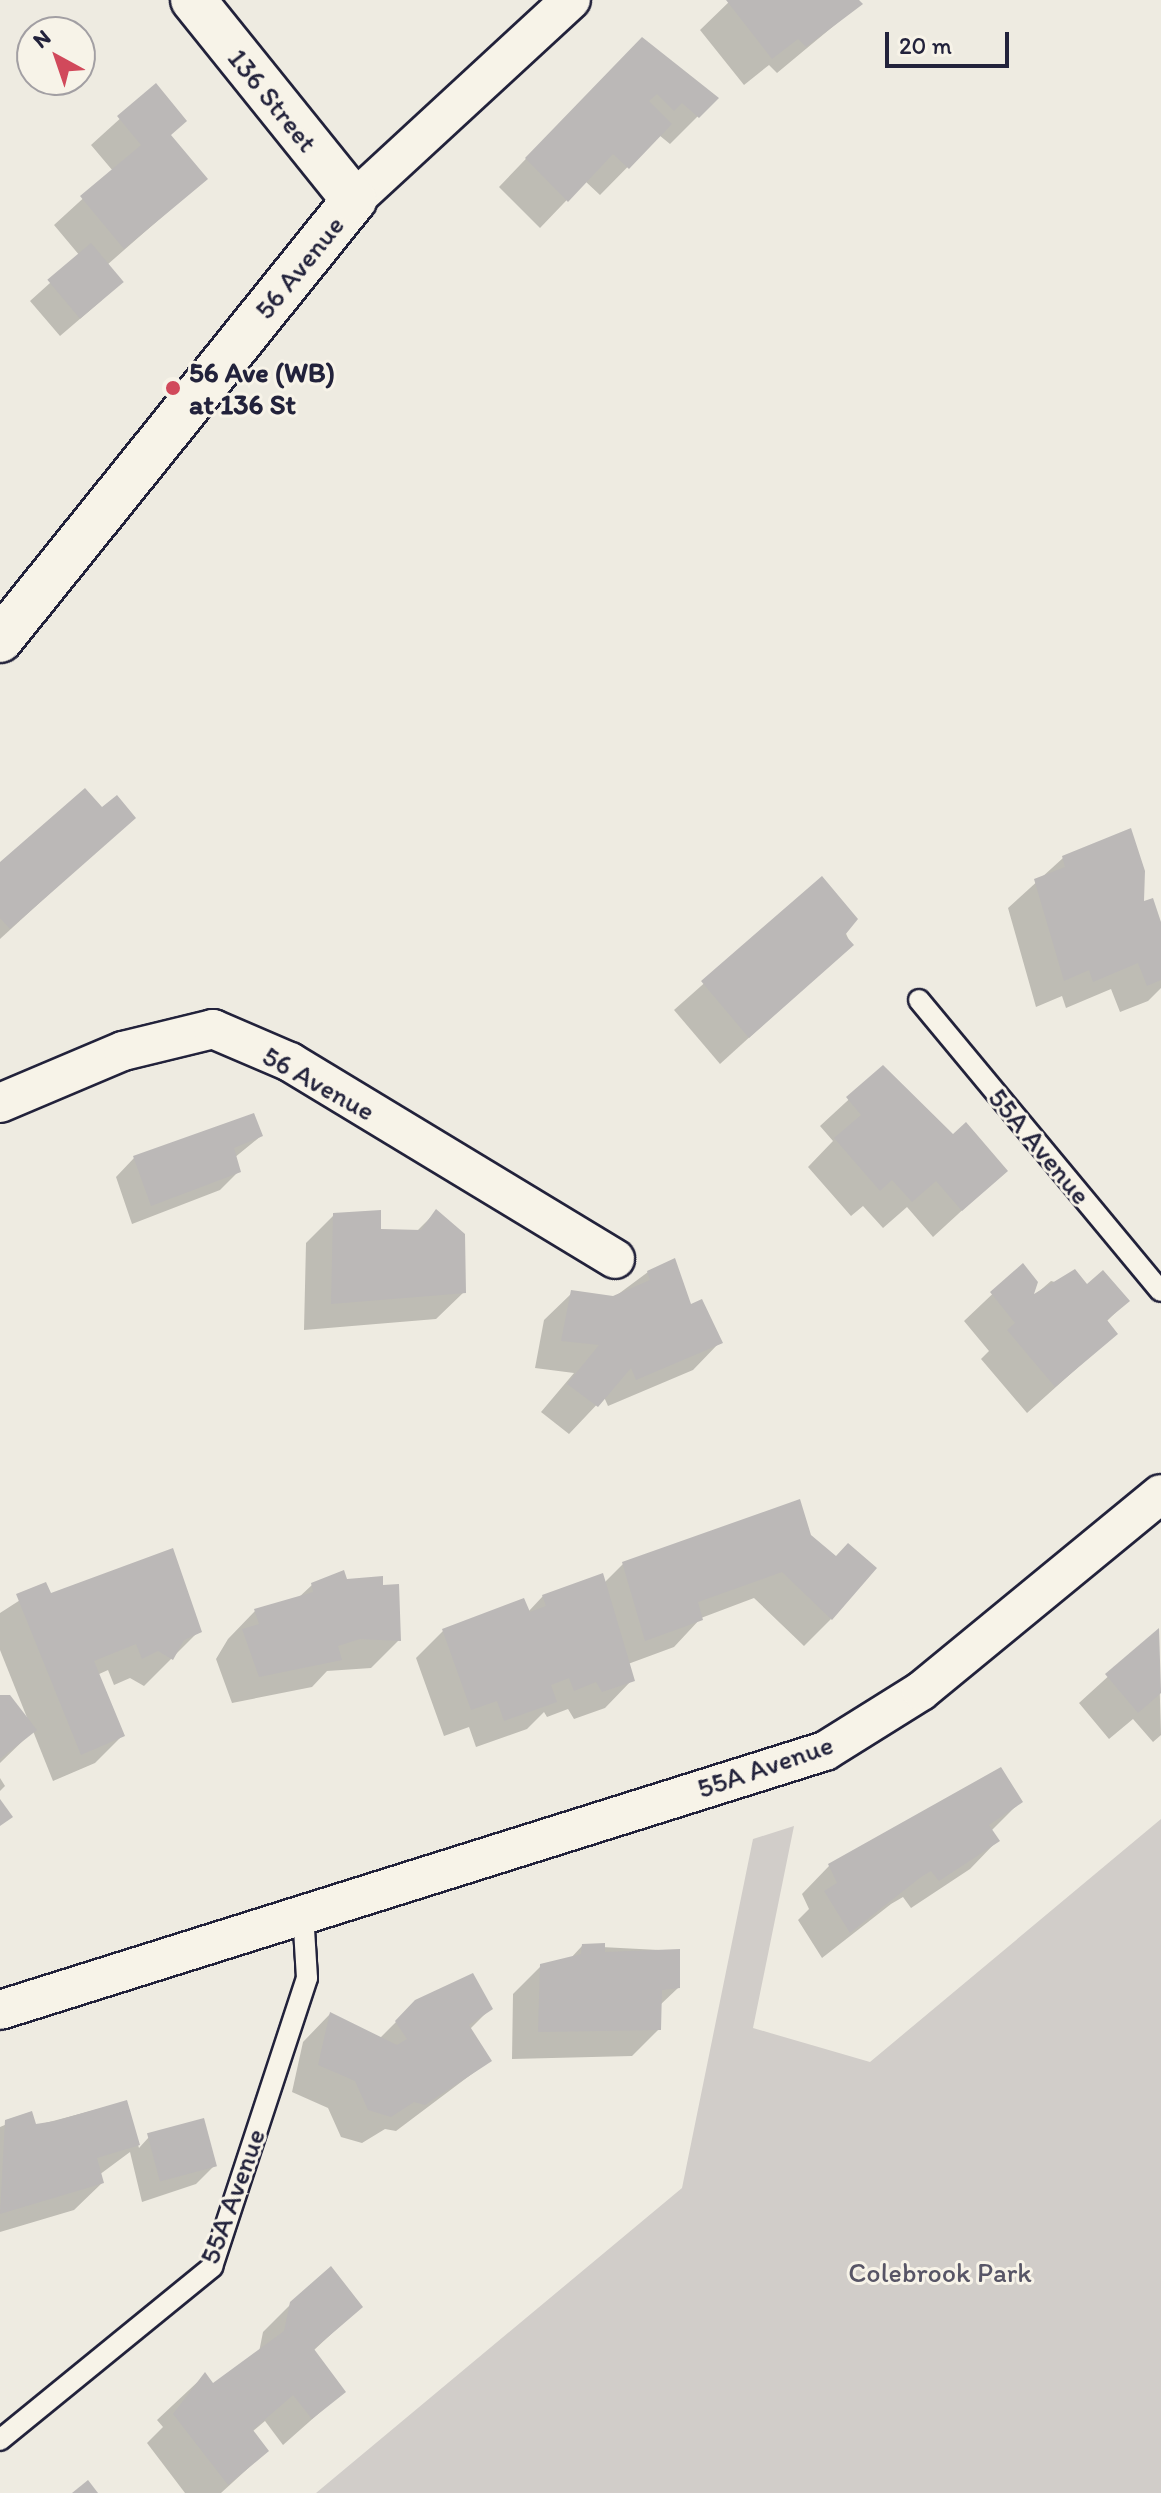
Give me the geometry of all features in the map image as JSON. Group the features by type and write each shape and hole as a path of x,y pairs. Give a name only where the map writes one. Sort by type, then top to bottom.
{"street":[{"name":"136 Street","path":"193,0 354,200"},
{"name":"56 Avenue","path":"0,640 354,200 571,0"},
{"name":"56 Avenue","path":"0,1103 123,1051 213,1029 290,1062 615,1259"},
{"name":"55A Avenue","path":"0,2010 303,1912 825,1751 921,1691 1161,1494"}],"lane":[{"name":"55A Avenue","path":"919,1000 1161,1291"},
{"name":"55A Avenue","path":"0,2440 212,2267 307,1978 303,1912"}],"green space":[{"name":"Colebrook Park","path":"1161,1819 1161,2493 316,2493 682,2188 753,1839 794,1826 753,2028 870,2062"}],"building":[{"path":"726,0 859,0 863,4 806,47 798,39 772,59"},
{"path":"642,37 719,98 699,118 682,103 674,111 657,94 649,101 672,124 629,169 613,154 568,202 525,158"},
{"path":"156,83 187,121 171,135 208,179 124,249 80,196 141,145 117,116"},
{"path":"91,243 124,282 80,319 47,280"},
{"path":"85,788 102,807 117,795 136,818 10,929 0,918 0,862"},
{"path":"1131,828 1145,871 1144,901 1153,898 1161,922 1161,980 1147,986 1138,963 1093,982 1089,970 1064,981 1034,879 1065,867 1062,856"},
{"path":"822,876 858,919 845,935 854,945 749,1038 701,981"},
{"path":"883,1065 953,1134 966,1122 1008,1171 962,1211 936,1181 912,1202 892,1180 880,1191 834,1138 861,1115 846,1097"},
{"path":"254,1113 263,1136 234,1148 241,1172 151,1206 133,1156"},
{"path":"436,1209 465,1234 466,1293 331,1304 333,1213 381,1210 381,1229 421,1230"},
{"path":"675,1258 691,1304 702,1299 723,1343 636,1380 631,1368 598,1407 567,1384 599,1345 561,1341 571,1290 613,1296 650,1280 647,1271"},
{"path":"1023,1263 1038,1282 1034,1294 1075,1269 1087,1284 1103,1270 1130,1301 1107,1320 1118,1334 1055,1387 1007,1330 1015,1323 990,1292"},
{"path":"800,1499 811,1535 836,1556 848,1543 877,1568 832,1620 782,1572 698,1602 703,1620 645,1641 622,1562"},
{"path":"173,1548 202,1632 184,1640 173,1660 158,1651 142,1659 136,1644 94,1661 125,1736 81,1755 16,1594 46,1582 51,1593"},
{"path":"344,1570 347,1579 383,1576 383,1585 399,1584 401,1641 360,1639 338,1646 342,1660 259,1677 242,1629 259,1624 254,1609 313,1592 311,1583"},
{"path":"603,1573 635,1681 602,1692 596,1682 574,1691 569,1678 551,1685 557,1702 504,1721 497,1701 471,1710 442,1629 524,1598 530,1612 546,1606 542,1595"},
{"path":"1159,1628 1161,1693 1138,1713 1105,1674"},
{"path":"0,1695 10,1695 37,1730 0,1759"},
{"path":"1001,1767 1023,1802 989,1825 1000,1841 939,1881 931,1871 921,1877 850,1933 824,1891 837,1883 828,1864"},
{"path":"0,1799 13,1817 0,1826"},
{"path":"605,1943 605,1952 680,1949 680,1988 662,1990 661,2030 538,2032 540,1964 581,1954 582,1944"},
{"path":"473,1973 493,2009 469,2025 492,2061 425,2105 414,2102 391,2117 368,2110 355,2081 318,2065 330,2012 397,2045 407,2039 395,2021 415,2000"},
{"path":"127,2100 140,2145 97,2158 104,2183 0,2214 5,2120 32,2111 36,2124 55,2121"},
{"path":"204,2118 217,2166 160,2182 147,2133"},
{"path":"331,2266 363,2307 314,2349 346,2392 312,2419 293,2395 253,2430 269,2451 228,2485 173,2414 205,2372 213,2383 284,2331 290,2302"},
{"path":"88,2480 98,2493 72,2493"}],"place":[{"name":"56 Ave (WB) at 136 St","path":"173,388"}]}
